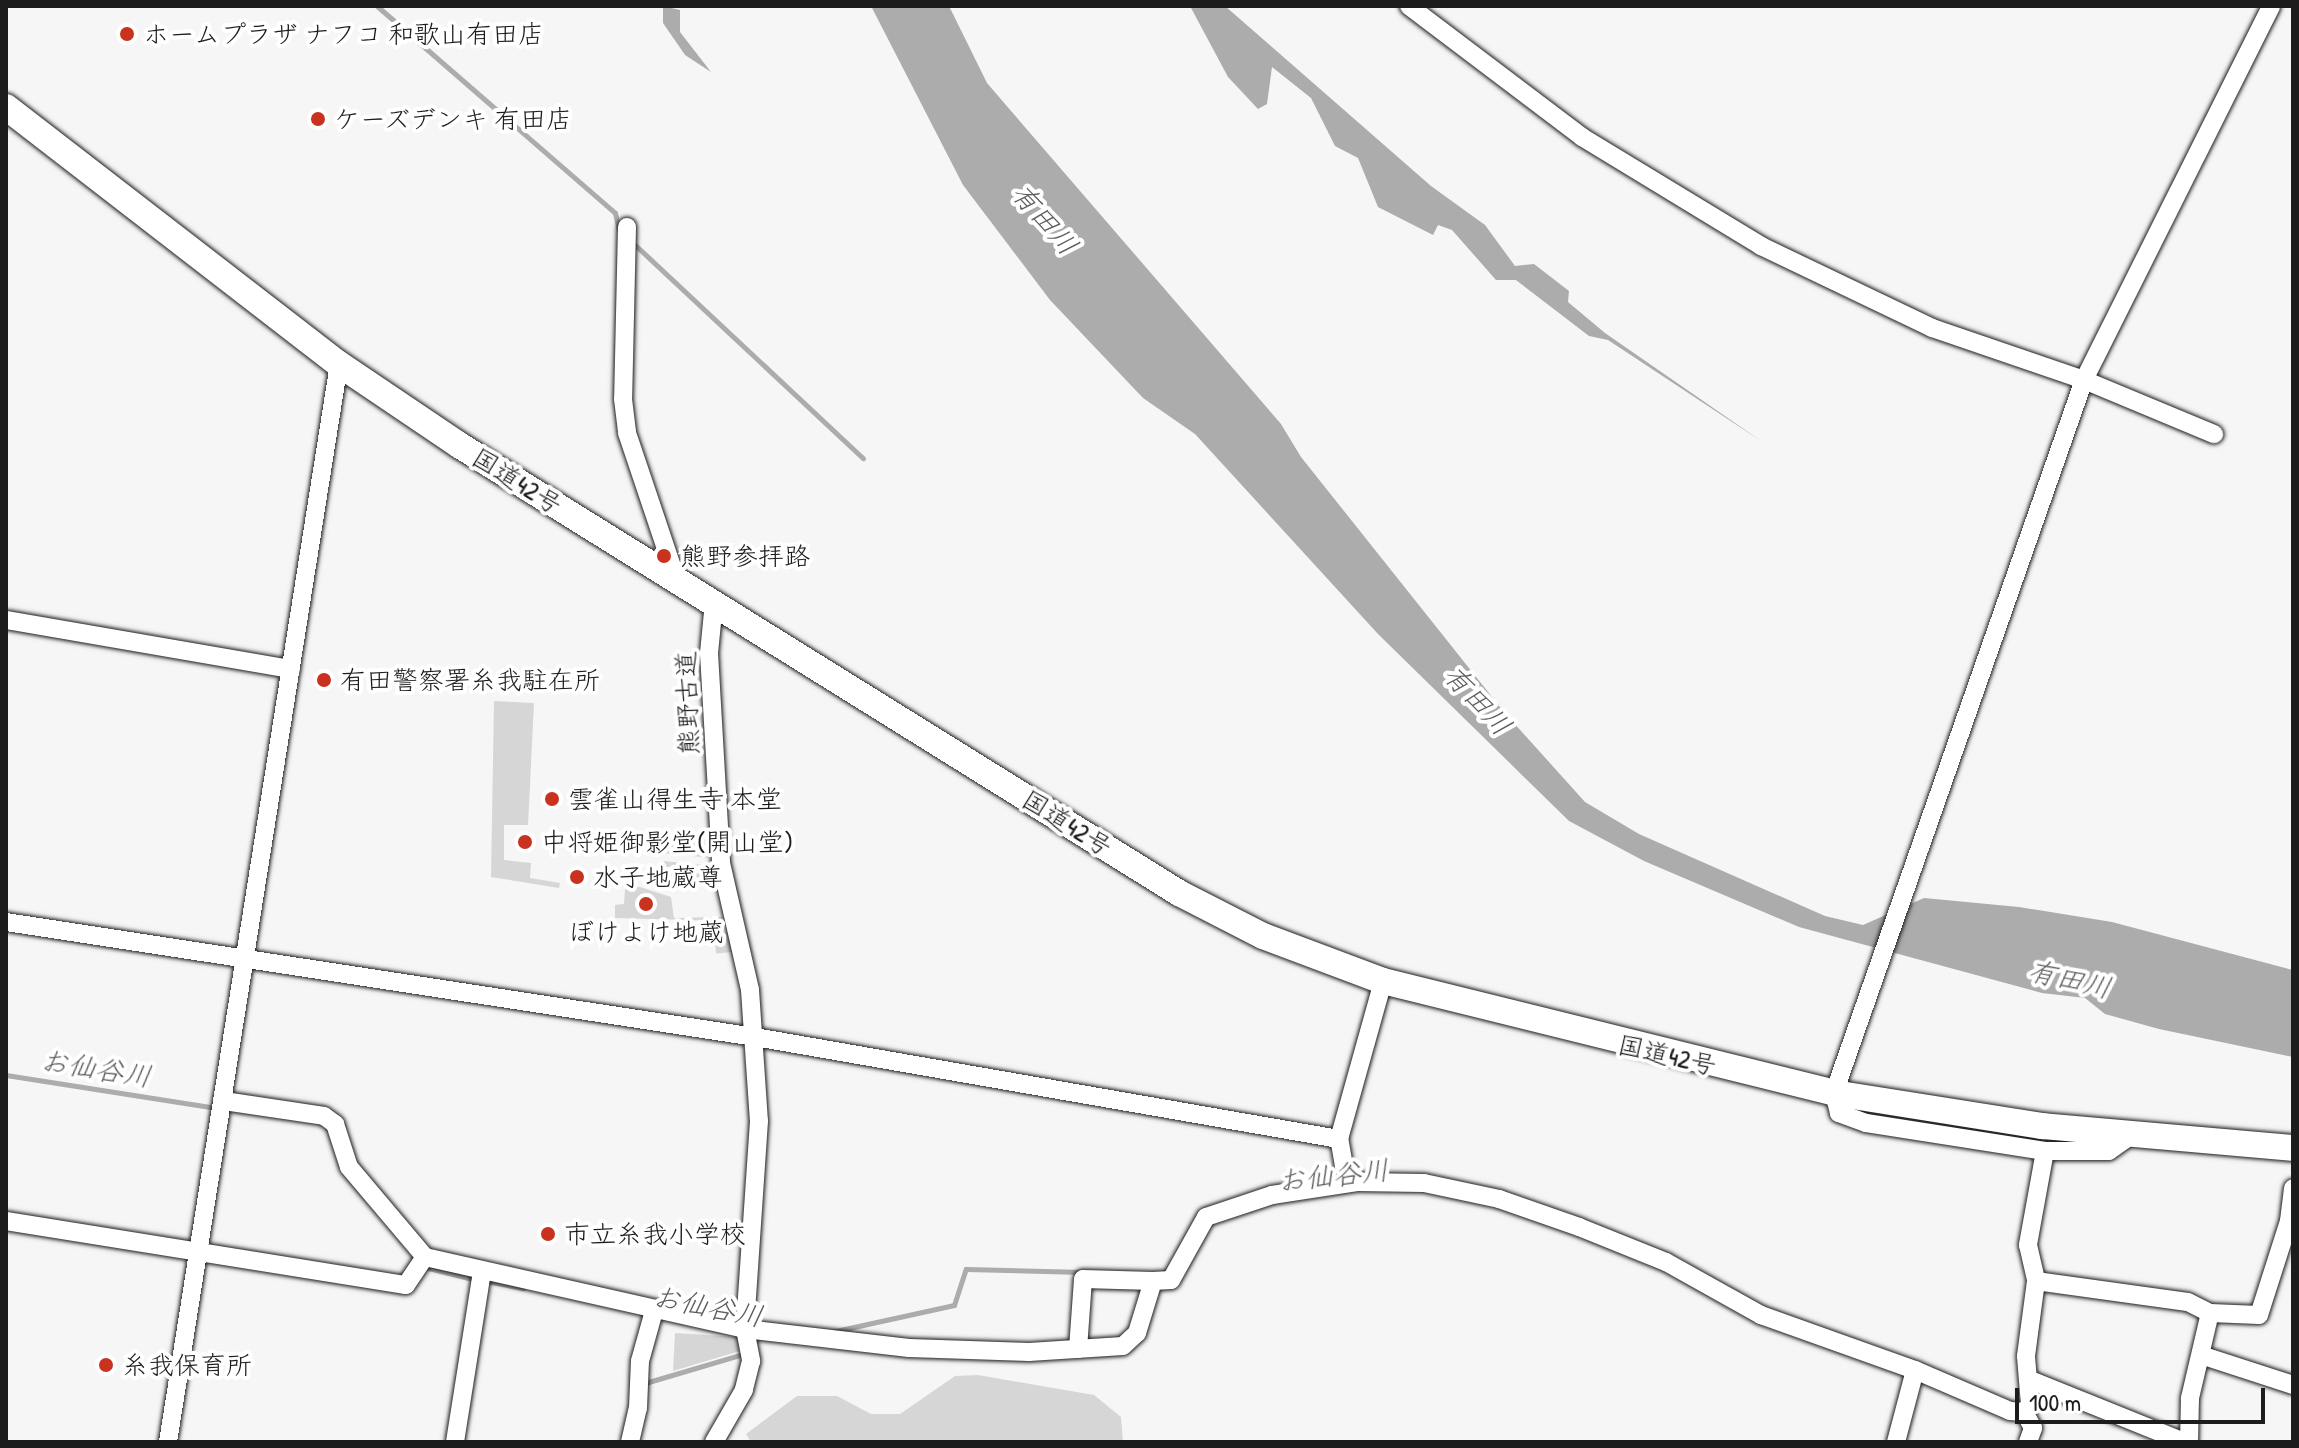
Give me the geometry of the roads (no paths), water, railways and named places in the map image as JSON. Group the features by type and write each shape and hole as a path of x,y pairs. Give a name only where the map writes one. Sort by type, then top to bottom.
{"highway":[{"name":"国道42号","path":"6,107 339,364 1179,893 1263,936 1383,981 1834,1093 2042,1126 2293,1148"}],"street":[{"path":"1409,6 1582,137 1761,246 1932,328 2084,380 2214,434"},
{"path":"2137,1132 2109,1151 2045,1151 1866,1123 1839,1113 1834,1093 2084,380 2271,6"},
{"path":"627,227 623,399 627,433 676,579"},
{"path":"168,1442 201,1251 339,364"},
{"name":"熊野古道","path":"714,602 709,653 721,863 750,990 759,1121 745,1329 751,1361 744,1390 714,1442"},
{"path":"6,620 291,669"},
{"path":"6,922 755,1037 1339,1139"},
{"path":"1357,1182 1344,1166 1339,1139 1383,981"},
{"path":"224,1101 324,1116 335,1124 349,1167 425,1257 654,1311 745,1329 909,1348 1078,1349 1134,1341 1153,1281"},
{"path":"2024,1412 2030,1405 2026,1356 2036,1281 2028,1245 2045,1151"},
{"path":"1078,1349 1083,1279 1171,1280 1198,1226 1215,1212 1272,1195 1357,1182 1424,1183 1512,1204 1666,1262 1761,1315 1915,1370 2010,1411 2024,1412"},
{"path":"2036,1281 2188,1302 2210,1313 2259,1315 2289,1221 2293,1188"},
{"path":"6,1221 406,1285 425,1257"},
{"path":"455,1442 482,1272"},
{"path":"630,1442 638,1408 640,1361 654,1311"},
{"path":"2028,1379 2186,1442 2190,1398 2204,1356 2210,1313"},
{"path":"2204,1356 2293,1385"},
{"path":"1896,1442 1915,1370"},
{"path":"2024,1412 2033,1428 2028,1442"}],"water":[{"path":"663,6 680,10 680,32 711,72 685,55 663,23"},
{"name":"有田川","path":"871,6 949,6 987,83 1281,424 1301,457 1504,712 1585,802 1639,834 1825,916 1863,925 1924,898 2019,907 2112,922 2293,970 2293,1057 2159,1029 2105,1014 2085,998 2042,993 1799,927 1644,861 1569,821 1378,634 1195,434 1143,398 1050,300 963,185"},
{"path":"1190,6 1225,6 1431,186 1485,225 1515,266 1534,264 1569,291 1568,302 1605,333 1761,441 1608,340 1589,336 1516,280 1496,280 1452,230 1438,225 1433,235 1378,207 1358,158 1335,146 1311,98 1272,67 1267,104 1258,109 1228,77"}],"waterway":[{"path":"377,6 615,213 619,230"},
{"path":"633,243 863,458"},
{"name":"お仙谷川","path":"6,1075 216,1108"},
{"name":"お仙谷川","path":"424,1267 476,1280"},
{"name":"お仙谷川","path":"831,1332 954,1305 966,1269 1083,1272"},
{"name":"お仙谷川","path":"486,1281 523,1288"},
{"path":"645,1383 743,1354"}],"place":[{"name":"ホームプラザ ナフコ 和歌山有田店","path":"127,34"},
{"name":"ケーズデンキ 有田店","path":"318,119"},
{"name":"熊野参拝路","path":"664,556"},
{"name":"有田警察署糸我駐在所","path":"324,680"},
{"name":"雲雀山得生寺 本堂","path":"552,799"},
{"name":"中将姫御影堂(開山堂)","path":"525,842"},
{"name":"水子地蔵尊","path":"577,877"},
{"name":"ぼけよけ地蔵","path":"646,904"},
{"name":"市立糸我小学校","path":"548,1234"},
{"name":"糸我保育所","path":"106,1365"}]}
